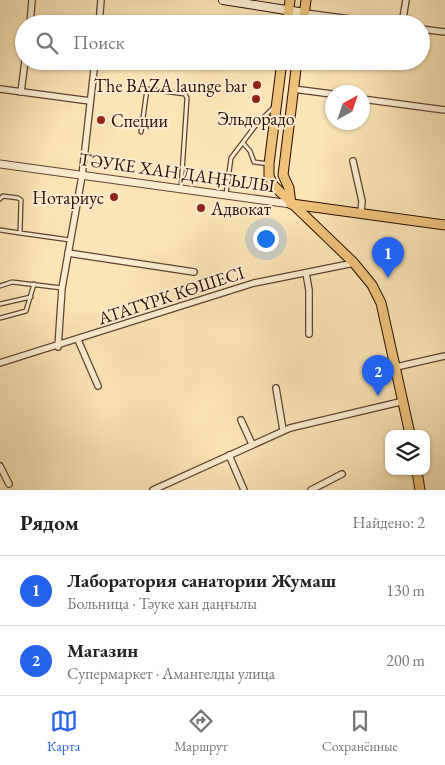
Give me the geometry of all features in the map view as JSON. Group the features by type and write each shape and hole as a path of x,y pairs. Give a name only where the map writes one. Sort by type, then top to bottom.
{"main road":[{"path":"223,0 305,13 306,0"},
{"path":"288,15 290,0"},
{"path":"281,70 268,164 269,176 273,185 291,204 445,225"},
{"path":"291,204 289,188 283,175 296,70"},
{"name":"ТӘУКЕ ХАН ДАҢҒЫЛЫ","path":"291,204 354,263 372,285 381,303 409,430"},
{"path":"418,475 420,490"}],"street":[{"path":"31,15 32,0"},
{"path":"100,15 102,0"},
{"path":"404,15 406,0"},
{"path":"305,13 320,15"},
{"path":"430,30 445,32"},
{"path":"20,92 24,70"},
{"path":"58,347 62,288 82,176 94,70"},
{"path":"0,89 90,101"},
{"path":"293,89 325,93"},
{"path":"370,99 445,110"},
{"path":"353,161 362,201 361,213"},
{"name":"ТӘУКЕ ХАН ДАҢҒЫЛЫ","path":"0,164 291,204"},
{"path":"68,253 194,272"},
{"name":"АТАТҮРК КӨШЕСІ","path":"0,363 58,347 254,284 354,263"},
{"path":"306,273 309,290 309,334"},
{"path":"78,340 98,386"},
{"path":"396,367 445,356"},
{"path":"276,388 283,430"},
{"path":"153,490 283,430 404,401"},
{"path":"241,420 252,444"},
{"path":"230,455 244,490"},
{"path":"0,466 9,484"},
{"path":"311,490 342,474"}],"lane":[{"path":"141,132 147,89 185,94 181,188"},
{"path":"226,194 231,158 256,125 275,107"},
{"path":"243,143 250,151 254,162 268,164"},
{"path":"0,199 3,196 21,200 20,233"},
{"path":"0,230 70,240"},
{"path":"0,286 12,282 62,288"},
{"path":"0,318 26,311 32,297 34,284"},
{"path":"0,304 32,297"}],"place":[{"name":"The BAZA launge bar","path":"257,85"},
{"name":"Эльдорадо","path":"256,99"},
{"name":"Специи","path":"101,120"},
{"name":"Нотариус","path":"114,197"},
{"name":"Адвокат","path":"201,208"},
{"name":"Лаборатория санатории Жумаш","path":"388,278"},
{"name":"Магазин","path":"378,396"}]}
